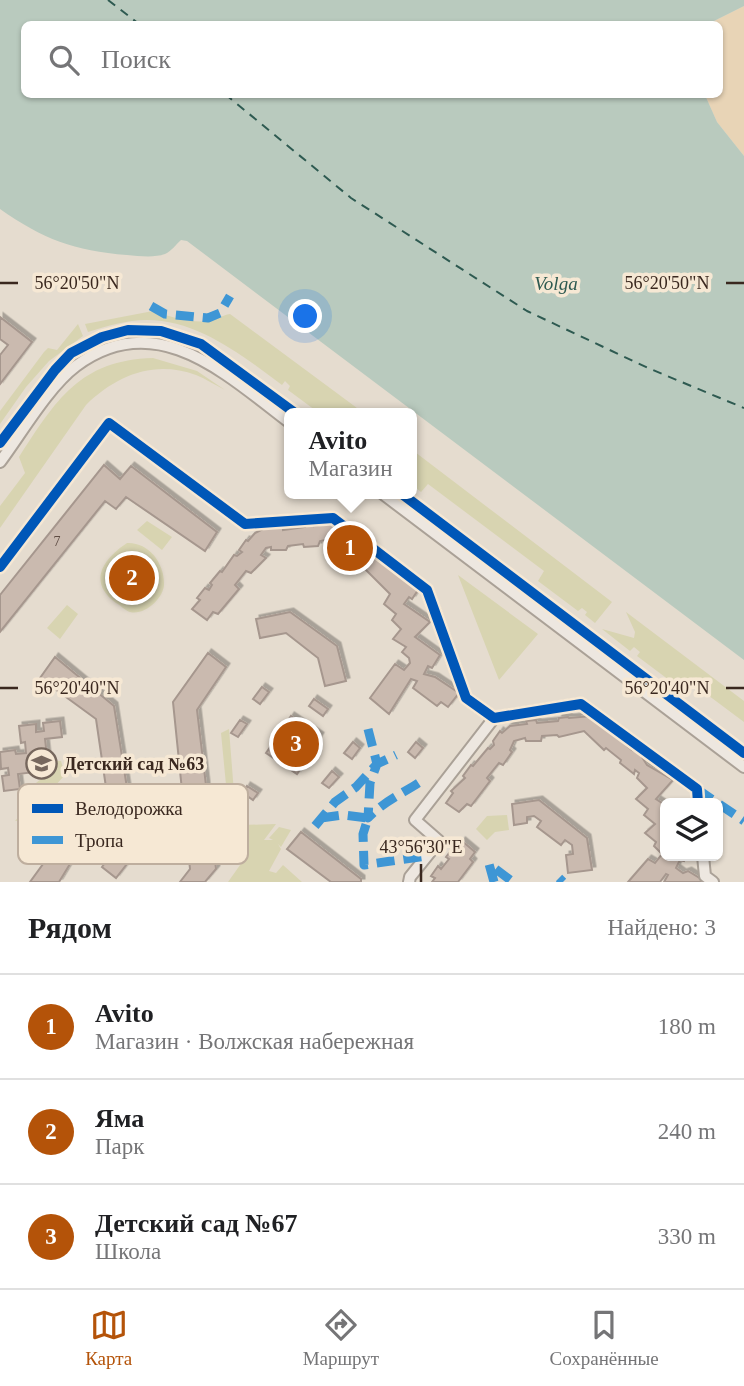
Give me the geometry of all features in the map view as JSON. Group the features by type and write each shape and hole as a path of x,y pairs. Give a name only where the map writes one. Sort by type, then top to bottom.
{"street":[{"path":"0,462 55,387 75,366 116,347 154,344 192,354 216,367 284,418"},
{"path":"0,567 109,423 245,524 333,518 399,567 427,590 466,698 494,718"},
{"path":"390,499 744,768"},
{"path":"409,882 410,877 439,841 415,820 494,718 580,704 697,789 698,798"},
{"path":"704,861 705,876 713,882"}],"shaded area":[{"path":"153,311 195,321 209,321 230,314 357,408 312,408 288,390 290,386 285,381 282,385 219,342 184,326 139,320 88,332 85,324"},
{"path":"78,324 83,336 49,361 26,387 0,424 0,411 44,352 48,348 57,350"},
{"path":"153,358 197,371 225,390 196,375 165,369 123,378 86,405 0,528 0,506 25,473 19,457 58,401 88,375 106,366 128,360"},
{"path":"417,454 612,602 595,623 585,615 587,612 582,608 578,611 538,581 544,571 428,484 421,492 417,489"},
{"path":"147,521 172,537 162,550 137,530"},
{"path":"127,543 148,550 158,561 163,575 161,594 153,604 142,611 130,612 116,603 107,595 100,579 105,563"},
{"path":"458,575 538,634 499,680"},
{"path":"67,605 78,614 60,639 47,628"},
{"path":"626,612 744,701 744,722 685,678 677,686 637,656 640,652 634,647 630,651 602,629 634,638 635,632"},
{"path":"229,729 233,784 226,784 221,733"},
{"path":"44,760 61,761 65,775 57,784 35,784 41,779"},
{"path":"507,815 509,830 495,832 487,840 476,829 487,816"},
{"path":"276,824 264,840 273,840 269,838 279,827 291,830 281,847 278,844 281,849 269,871 276,873 283,865 302,882 228,882 241,864 248,864 248,825"}],"sand":[{"path":"744,6 744,156 717,122 706,98 723,98 723,21 714,21"}],"water":[{"name":"Volga","path":"0,0 744,0 744,6 714,21 21,21 21,98 706,98 717,122 744,156 744,660 417,414 417,408 409,408 187,241 181,240 167,253 156,256 108,253 75,247 45,236 0,209"}],"building":[{"path":"0,317 32,342 0,384 0,355 8,345 0,339"},
{"path":"104,465 120,479 131,466 217,532 205,551 126,497 116,509 105,501 0,632 0,595"},
{"path":"314,522 314,526 336,522 420,587 412,599 409,597 404,604 430,622 415,637 440,655 432,668 428,666 424,674 435,677 459,693 448,707 441,702 437,706 413,688 417,681 411,679 389,714 370,698 395,664 404,670 410,663 409,658 402,652 406,647 393,639 401,629 392,620 396,614 384,604 390,594 330,539 320,541 318,546 304,547 303,544 288,546 286,550 266,548 261,555 266,558 251,573 246,571 235,585 239,589 218,614 213,612 207,620 192,609 205,588 209,590 212,585 210,583 234,555 242,552 239,550 255,533 283,525 283,530 305,527 304,524"},
{"path":"290,612 337,646 346,681 325,686 318,658 286,633 260,638 256,619"},
{"path":"208,653 226,667 197,710 206,784 181,784 173,702"},
{"path":"55,657 114,706 126,784 106,784 96,719 40,678"},
{"path":"262,687 269,692 260,704 253,699"},
{"path":"314,699 328,709 323,716 309,706"},
{"path":"291,716 320,736 313,747 305,743 298,752 307,760 297,774 266,753 275,740 283,745 290,734 283,728"},
{"path":"592,716 632,750 643,753 642,757 647,765 673,780 656,799 660,802 660,852 654,846 656,842 645,833 655,824 644,815 648,809 636,799 647,788 637,778 639,773 635,770 634,774 620,763 621,760 606,748 604,750 584,731 559,737 542,736 541,741 526,741 525,738 514,741 510,750 512,752 503,765 499,763 487,778 490,781 471,806 467,804 459,812 446,803 453,793 451,791 465,778 463,776 471,765 494,745 493,741 500,731 502,733 510,726 527,724 526,721 536,720 537,723"},
{"path":"240,720 247,724 238,737 231,733"},
{"path":"60,721 62,737 45,739 47,756 33,757 35,772 18,774 18,789 4,791 2,776 9,775 8,768 1,769 0,752 15,750 16,754 26,753 25,742 21,743 19,726 36,724 36,732 44,731 43,723"},
{"path":"353,742 360,748 352,759 344,753"},
{"path":"416,742 423,748 415,758 408,752"},
{"path":"332,771 339,777 329,788 322,783"},
{"path":"248,787 258,793 253,800 248,796"},
{"path":"539,800 587,838 592,870 568,873 566,855 573,854 572,845 565,840 561,845 537,827 541,821 534,816 527,817 527,823 514,825 512,804"},
{"path":"301,832 361,879 361,882 331,882 287,849"},
{"path":"462,841 475,852 470,859 473,862 458,882 432,882 435,878 431,876 438,866 441,869 449,859 446,857 453,848 456,850"},
{"path":"660,857 660,861 680,861 676,868 683,873 688,871 706,882 664,882 668,875 666,874 660,882 628,882 648,859 655,863"},
{"path":"43,864 70,864 59,882 30,882"},
{"path":"104,864 127,864 116,878 102,867"},
{"path":"189,864 215,864 216,869 205,882 180,882 190,869"}],"ferry route":[{"path":"108,0 135,21"},
{"path":"230,98 351,198 527,311 648,368 744,408"}],"marked path":[{"path":"151,306 165,314 208,318 220,313 230,296"},
{"path":"368,729 377,764 370,783 368,818 387,802 423,780"},
{"path":"315,826 335,802 356,787 377,764 396,755"},
{"path":"697,789 744,821"},
{"path":"321,818 343,815 368,818 363,834 364,865 426,856"},
{"path":"494,882 489,864 513,882"},
{"path":"559,878 563,882"}],"cycle path":[{"path":"0,443 71,353 102,337 128,330 161,331 201,344 288,408"},
{"path":"0,567 109,423 245,524 333,518 427,590 466,698 494,718 581,704 697,789 698,798"},
{"path":"409,499 744,753"}],"place":[{"name":"Avito","path":"350,548"},
{"name":"Яма","path":"132,578"},
{"name":"Детский сад №67","path":"296,744"},
{"name":"Детский сад №63","path":"41,764"}]}
